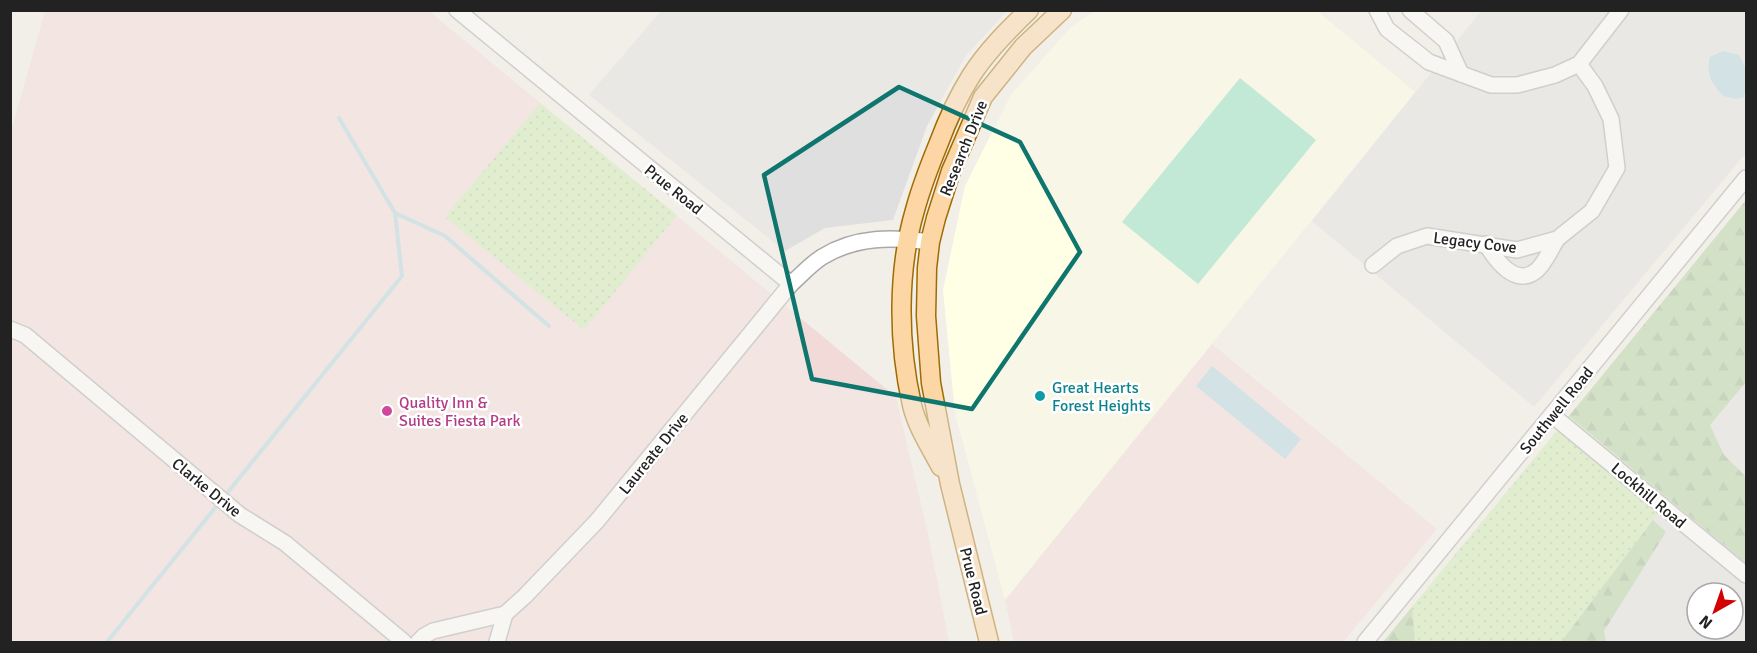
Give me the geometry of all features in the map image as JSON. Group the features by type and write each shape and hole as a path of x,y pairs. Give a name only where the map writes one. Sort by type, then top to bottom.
{"main road":[{"name":"Research Drive","path":"930,242 951,171 983,97 1023,47 1062,10"},
{"name":"Research Drive","path":"908,239 914,210 952,109 972,74 1006,32 1030,12"},
{"path":"983,97 986,77 993,64 1019,31 1030,12"},
{"name":"Prue Road","path":"908,239 902,303 904,348 912,406 918,424 950,484"},
{"name":"Prue Road","path":"930,242 926,283 927,348 931,383 950,484 989,642"}],"street":[{"name":"Prue Road","path":"457,10 791,284"},
{"path":"1377,10 1387,29 1429,62 1491,85 1517,85 1555,75 1579,64 1621,10"},
{"path":"1410,10 1446,41 1461,74"},
{"path":"1419,55 1437,33"},
{"name":"Legacy Cove","path":"1373,265 1397,246 1427,236 1517,250 1557,239 1592,211 1617,168 1611,119 1595,86 1579,64"},
{"name":"Southwell Road","path":"1365,642 1746,178"},
{"path":"791,284 823,257 859,242 888,238 930,242"},
{"path":"1486,244 1496,261 1508,271 1519,276 1536,271 1557,239"},
{"name":"Laureate Drive","path":"418,642 433,631 505,614 525,596 597,521 791,284"},
{"name":"Clarke Drive","path":"10,329 25,335 230,507 285,543 404,642"},
{"name":"Lockhill Road","path":"1552,415 1746,575"},
{"path":"497,642 505,614"}],"highlighted area":[{"path":"899,87 1020,142 1080,252 972,409 812,379 764,175"}],"shaded area":[{"path":"45,11 429,11 896,397 928,534 949,642 11,642 10,135"},
{"path":"661,11 1007,11 965,57 927,126 893,220 825,228 785,251 589,95"},
{"path":"1095,11 1317,11 1415,92 1005,600 955,413 943,290 965,186 1011,95 1071,27"},
{"path":"1481,11 1746,11 1746,153 1534,407 1312,221"},
{"path":"1746,200 1746,642 1383,642"},
{"path":"1212,344 1437,529 1343,642 1014,642 1005,600"}],"green space":[{"path":"1240,78 1316,140 1198,284 1122,222"},
{"path":"540,103 677,215 584,330 445,217"},
{"path":"1746,200 1746,382 1710,425 1724,455 1746,477 1746,563 1569,416"},
{"path":"1569,416 1669,499 1561,642 1415,642 1412,607"},
{"path":"1653,520 1666,532 1604,631 1606,642 1561,642"},
{"path":"1412,607 1415,642 1383,642"}],"water":[{"path":"1723,51 1739,55 1744,66 1747,81 1743,98 1723,96 1711,78 1710,57"},
{"path":"1212,366 1301,439 1285,459 1196,386"}],"waterway":[{"path":"224,497 402,276 395,213 339,118"},
{"path":"395,213 445,236 549,326"},
{"path":"107,642 219,503"}],"place":[{"name":"Great Hearts Forest Heights","path":"1040,396"},
{"name":"Quality Inn & Suites Fiesta Park","path":"387,411"}]}
